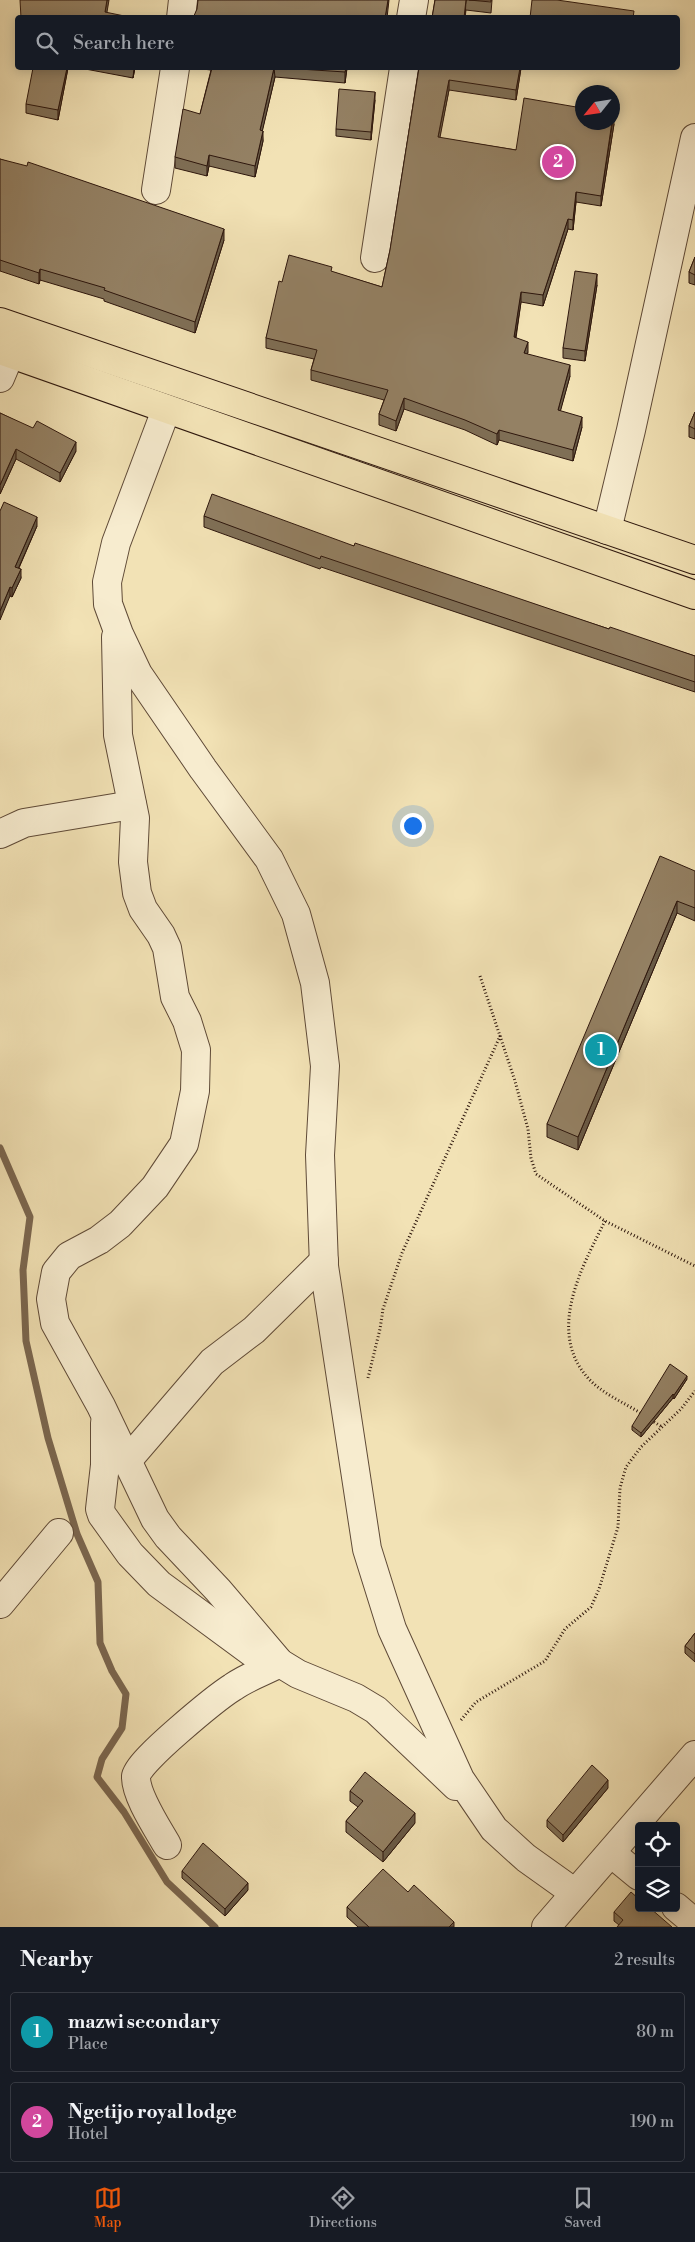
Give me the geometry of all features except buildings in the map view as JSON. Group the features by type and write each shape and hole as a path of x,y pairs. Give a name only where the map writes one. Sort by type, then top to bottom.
{"main road":[{"path":"0,322 695,560"},
{"path":"3,361 166,410 695,595"}],"street":[{"path":"181,15 183,0"},
{"path":"412,15 414,0"},
{"path":"156,190 175,70"},
{"path":"375,258 404,70"},
{"path":"607,530 632,430 695,138"},
{"path":"166,410 116,543 107,582 108,604 138,674 203,769 269,859 296,914 315,984 324,1066 320,1155 324,1260 367,1548 392,1629 444,1748 460,1779 494,1829 526,1858 575,1893"},
{"path":"116,624 118,735 135,818 133,862 137,893 143,909 161,935 167,948 175,997 187,1021 196,1050 195,1091 184,1144 155,1187 120,1224 99,1240 69,1256 56,1272 51,1299 55,1323 106,1417 155,1519 168,1537 218,1590 276,1665"},
{"path":"0,834 24,823 132,805"},
{"path":"127,1461 212,1362 254,1330 324,1260"},
{"path":"106,1417 106,1466 100,1509 102,1515 130,1554 159,1584 211,1624 276,1665 356,1698 376,1710 479,1807"},
{"path":"0,1604 59,1533"},
{"path":"167,1846 142,1799 136,1781 136,1773 145,1761 234,1686 276,1665"},
{"path":"546,1927 695,1755"},
{"path":"611,1853 635,1873"},
{"path":"680,1910 695,1923"}],"path":[{"path":"480,976 501,1034 528,1129 531,1158 536,1174 606,1221 695,1266"},
{"path":"367,1382 383,1309 402,1253 501,1034"},
{"path":"606,1221 583,1264 571,1299 568,1339 577,1361 588,1378 662,1427"},
{"path":"444,1748 464,1715 476,1702 545,1661 565,1629 591,1607 599,1589 618,1528 620,1488 626,1467 641,1448 681,1409 695,1391"}],"waterway":[{"path":"0,1148 30,1217 23,1270 26,1341 48,1438 77,1534 98,1582 100,1643 112,1671 126,1694 122,1728 102,1759 97,1777 124,1812 167,1882 215,1927"}],"place":[{"name":"Ngetijo royal lodge","path":"558,162"},
{"name":"mazwi secondary","path":"601,1050"}]}
